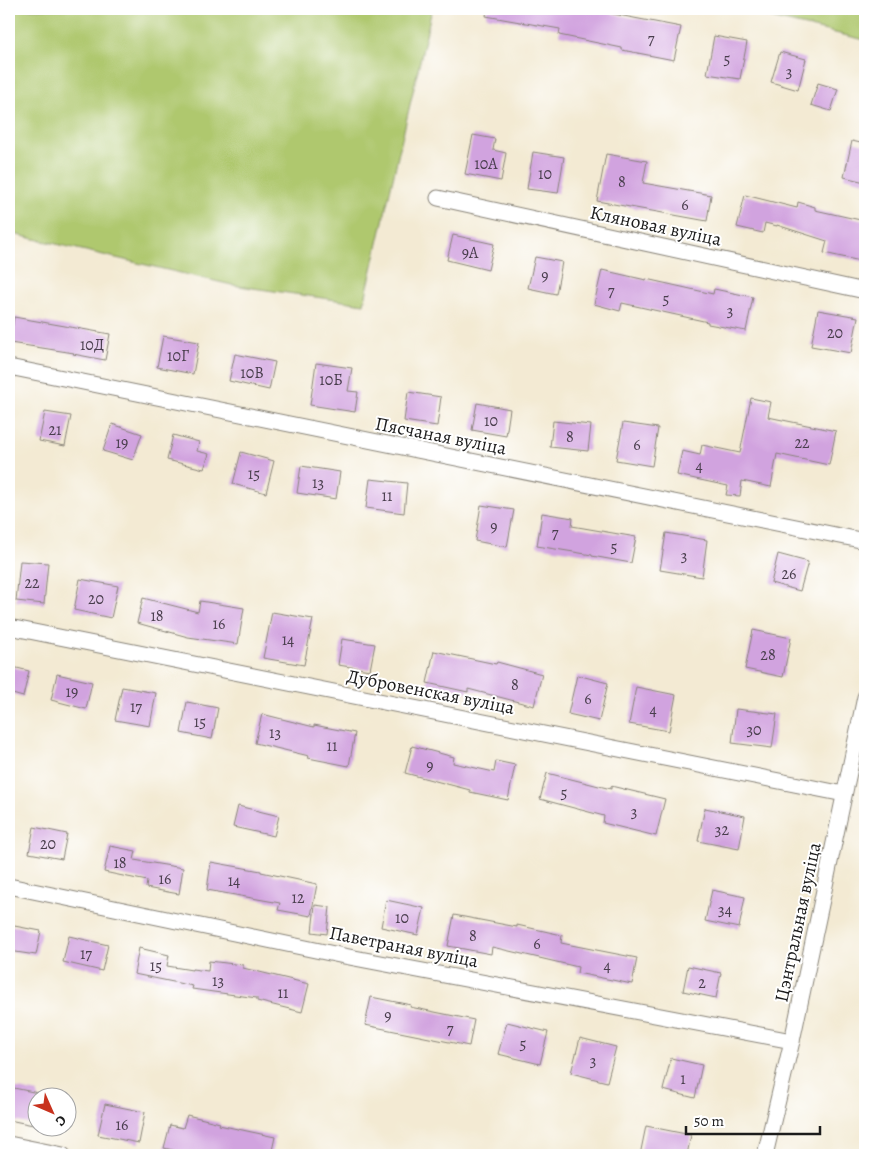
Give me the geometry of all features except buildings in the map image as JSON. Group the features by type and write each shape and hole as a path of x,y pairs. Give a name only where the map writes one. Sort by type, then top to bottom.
{"street":[{"name":"Кляновая вуліца","path":"438,198 865,291"},
{"name":"Пясчаная вуліца","path":"9,367 865,541"},
{"name":"Дубровенская вуліца","path":"9,628 844,794"},
{"name":"Цэнтральная вуліца","path":"765,1155 792,1041 865,697"},
{"name":"Паветраная вуліца","path":"9,886 344,956 792,1041"},
{"path":"9,1144 63,1155"}],"green space":[{"path":"9,9 432,9 364,304 232,285 9,233"},
{"path":"733,9 865,9 865,40"}]}
